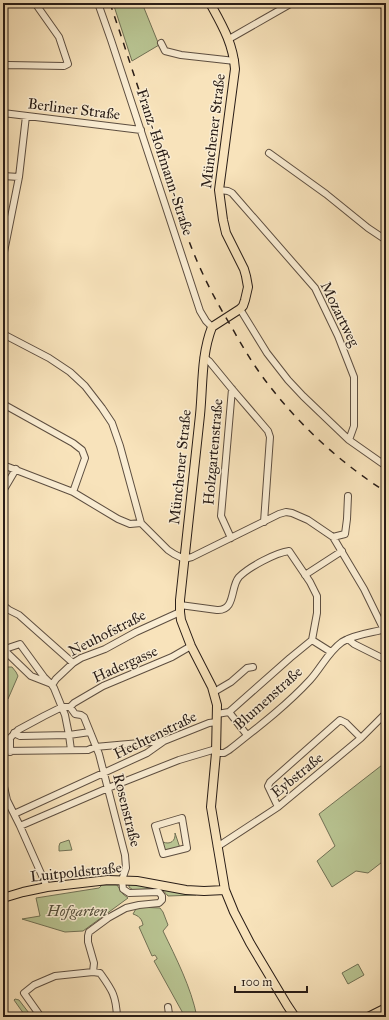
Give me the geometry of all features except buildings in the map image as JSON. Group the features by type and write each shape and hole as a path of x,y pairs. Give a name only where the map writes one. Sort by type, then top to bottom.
{"main road":[{"name":"Münchener Straße","path":"210,3 229,38 235,61 219,190 220,204 226,233 244,269 248,287 243,306 240,309"},
{"path":"212,327 240,309"},
{"name":"Münchener Straße","path":"212,327 204,357 200,412 184,559 180,609 181,620 191,646 212,685 217,704 216,751 211,807 224,890 250,943 295,1017"},
{"name":"Luitpoldstraße","path":"3,897 47,887 108,880 137,881 186,890 224,890"},
{"path":"368,1017 386,1008"}],"street":[{"path":"3,67 8,65 64,66 68,64 59,37 35,3"},
{"name":"Franz-Hoffmann-Straße","path":"97,3 107,27 200,311 212,327"},
{"path":"229,38 292,3"},
{"path":"382,3 386,10"},
{"name":"Münchener Straße","path":"161,43 165,51 181,55 235,61"},
{"name":"Berliner Straße","path":"3,113 141,130"},
{"path":"3,257 19,178 26,116"},
{"path":"269,153 386,240"},
{"path":"3,176 19,178"},
{"name":"Mozartweg","path":"219,190 232,193 315,288 338,336 354,377 354,426 349,440"},
{"path":"240,309 267,353 302,396 349,440 386,466"},
{"path":"3,334 49,358 67,370 85,386 102,408 112,423 120,446 141,523 168,550 184,559 192,557 279,514 286,512 292,513 308,520 333,537 385,630"},
{"path":"204,357 209,360 268,431 270,437 264,522"},
{"name":"Holzgartenstraße","path":"232,389 221,516 232,538"},
{"path":"3,404 74,443 82,450 85,458 73,492"},
{"path":"3,465 73,492 118,519 130,524 141,523"},
{"path":"3,491 16,469"},
{"path":"333,537 345,534 348,496"},
{"path":"180,609 226,609 230,602 234,585 244,572 260,562 288,551 315,591 317,613 312,640 229,712 247,736"},
{"path":"305,575 342,551"},
{"path":"3,605 19,616 73,663"},
{"name":"Neuhofstraße","path":"52,685 56,679 73,663 81,658 105,649 180,609"},
{"name":"Blumenstraße","path":"20,826 108,788 152,772 179,760 216,751 224,753 247,736 311,679 336,646 361,634 385,630"},
{"path":"348,639 354,644 386,660"},
{"path":"312,640 330,652"},
{"path":"3,648 20,644 44,677 52,685 65,715 70,735 71,750"},
{"name":"Hadergasse","path":"70,707 74,703 103,686 172,657 191,646"},
{"path":"3,648 31,676 52,685"},
{"path":"214,692 231,682 247,668 253,667"},
{"path":"9,736 62,707 70,707"},
{"name":"Rosenstraße","path":"70,707 74,714 84,717 99,754 125,855 126,868 122,880"},
{"name":"Hechtenstraße","path":"14,814 147,753 164,741 209,723 229,712"},
{"name":"Eybstraße","path":"217,846 278,808 362,738 386,713"},
{"path":"278,808 268,786 270,782 340,720 346,723 362,738"},
{"path":"9,736 70,735 90,732"},
{"path":"9,736 10,752"},
{"path":"3,752 88,750 95,747 164,741"},
{"path":"3,782 7,800 47,887"},
{"path":"182,818 187,848 163,854 155,826 182,818"},
{"path":"93,972 94,963 88,942 89,932 108,918 126,908 139,904 157,904 161,902 163,898 159,892 126,892 123,889 122,880"},
{"path":"41,1017 24,993 34,985 55,976 93,972 100,973 112,990 115,999 117,1017"},
{"path":"167,1017 169,1014 168,1007"}],"green space":[{"path":"113,3 142,3 159,45 132,61"},
{"path":"3,667 12,667 18,676 8,699 3,694"},
{"path":"386,762 386,859 368,873 356,871 332,887 317,861 335,846 319,814"},
{"path":"175,833 180,848 164,852 163,842 172,842 175,838"},
{"path":"69,840 72,850 59,851 60,843"},
{"path":"131,884 197,894 168,896 161,890 152,888 133,890 129,887"},
{"name":"Hofgarten","path":"102,885 117,885 123,894 128,898 83,931 65,932 22,919 40,916 36,898 99,888"},
{"path":"137,907 160,908 163,912 168,925 163,931 187,984 197,1017 185,1017 154,961 157,958 155,955 152,956 139,927 143,925 142,921 139,917 133,914"},
{"path":"358,964 364,975 348,984 342,973"},
{"path":"14,1000 19,1000 32,1017 26,1017"}],"railway":[{"path":"110,3 177,207 201,270 222,310 258,370 294,415 322,443 353,469 386,492"}]}
